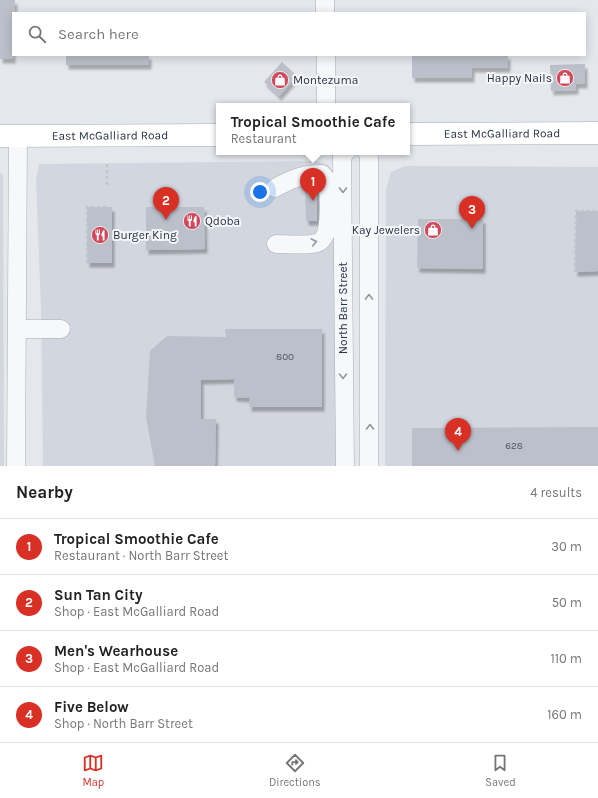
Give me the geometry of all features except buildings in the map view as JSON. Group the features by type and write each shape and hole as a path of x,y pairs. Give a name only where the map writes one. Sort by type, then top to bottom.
{"main road":[{"name":"East McGalliard Road","path":"410,134 598,134"},
{"name":"East McGalliard Road","path":"9,136 216,135"}],"street":[{"path":"325,0 325,12"},
{"path":"326,56 326,103"},
{"path":"9,136 18,329 11,459"},
{"name":"North Barr Street","path":"344,155 342,157 345,466"},
{"path":"368,155 369,466"},
{"path":"275,188 294,177 308,174 322,174 328,181 328,229 324,239 317,243 276,244"},
{"path":"18,329 61,329"}],"path":[{"path":"107,164 107,187"},
{"path":"87,263 87,207 107,207"},
{"path":"575,272 576,211 598,211"}],"shaded area":[{"path":"317,161 328,165 334,174 337,466 43,466 41,307 36,179 39,164"},
{"path":"405,166 598,167 598,466 385,466 386,189 391,172"},
{"path":"0,172 3,176 4,466 0,466"}],"place":[{"name":"Happy Nails","path":"565,78"},
{"name":"Montezuma","path":"280,80"},
{"name":"Tropical Smoothie Cafe","path":"313,201"},
{"name":"Sun Tan City","path":"166,220"},
{"name":"Qdoba","path":"192,221"},
{"name":"Men's Wearhouse","path":"472,229"},
{"name":"Kay Jewelers","path":"433,230"},
{"name":"Burger King","path":"100,235"},
{"name":"Five Below","path":"458,451"}]}
